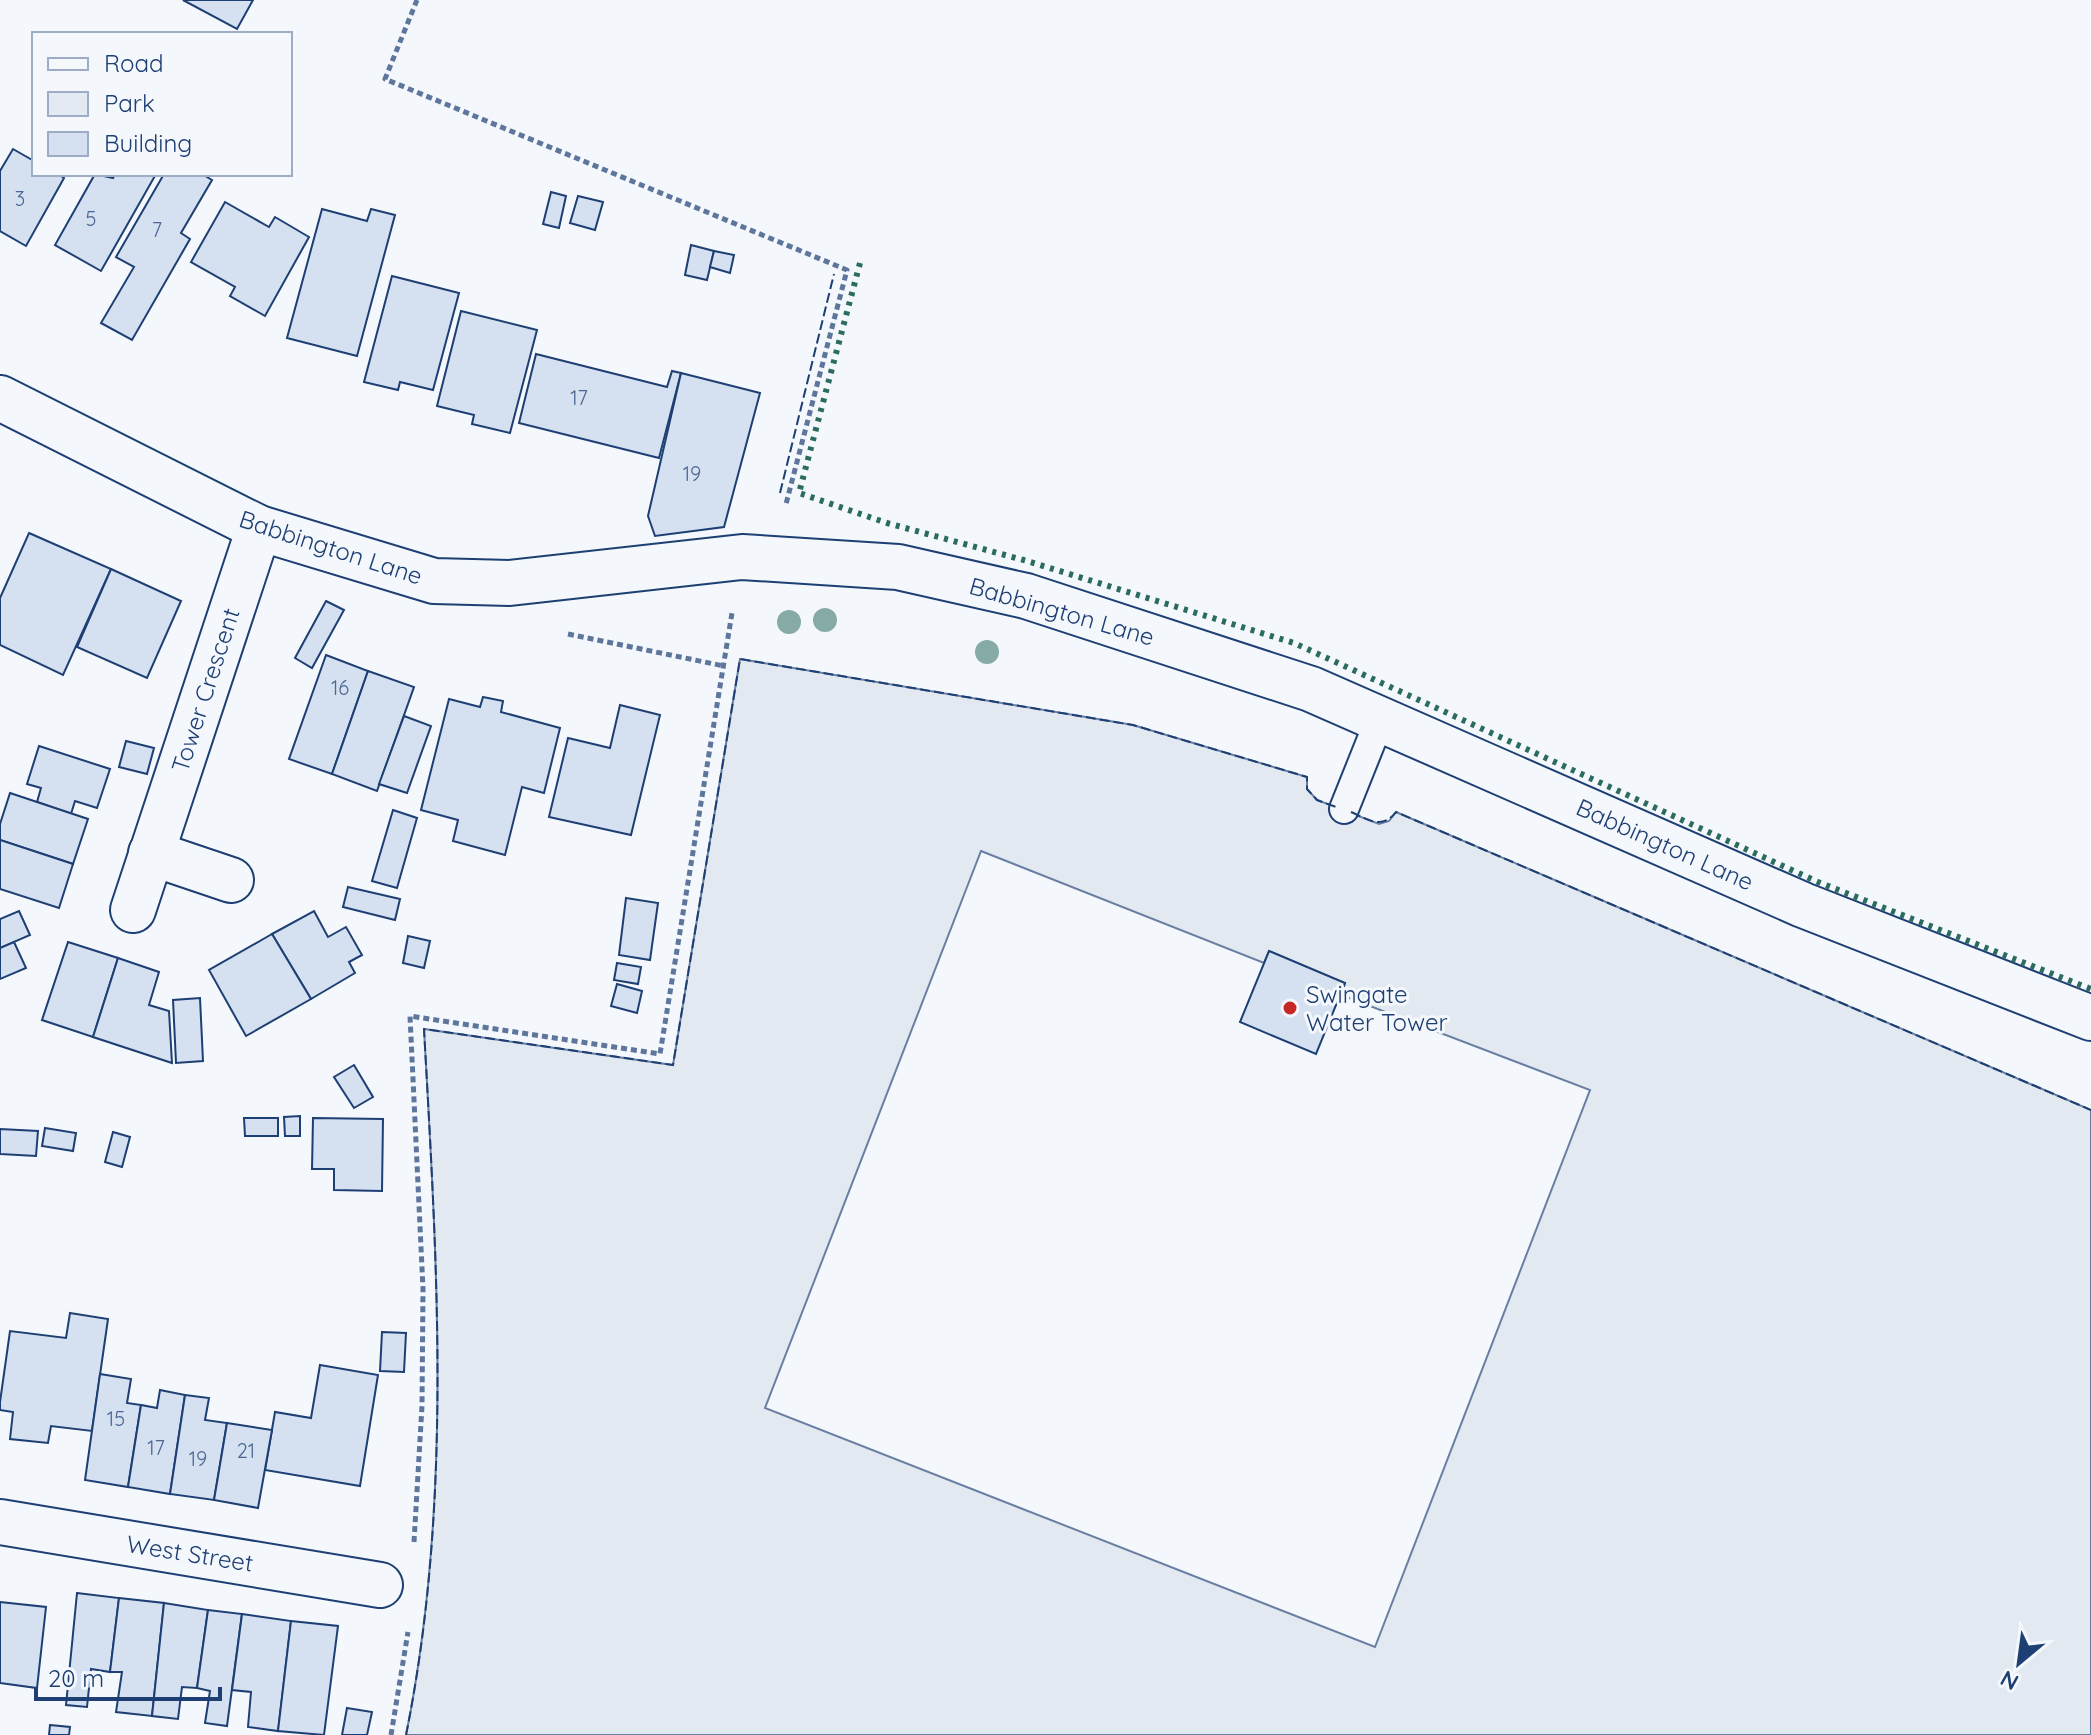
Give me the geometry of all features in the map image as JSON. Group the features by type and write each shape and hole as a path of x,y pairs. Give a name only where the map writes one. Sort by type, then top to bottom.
{"street":[{"name":"Babbington Lane","path":"0,398 259,528 434,581 510,583 742,557 898,567 1026,596 1311,689 1803,905 2091,1018"},
{"name":"Tower Crescent","path":"133,910 259,528"},
{"path":"151,853 231,880"},
{"name":"West Street","path":"0,1522 380,1585"}],"lane":[{"path":"1344,809 1380,719"}],"path":[{"path":"413,1557 422,1406 423,1289 410,1016 660,1054 742,557 789,500 847,270 385,79 417,0"},
{"path":"665,652 724,666"},
{"path":"391,1735 405,1664 409,1618"}],"green space":[{"path":"740,659 1133,725 1307,777 1307,789 1317,800 1379,824 1389,821 1396,812 2091,1110 2091,1735 406,1735 421,1648 436,1471 436,1294 424,1029 673,1065","holes":["981,851 1264,963 1269,951 1345,983 1341,995 1590,1090 1375,1647 765,1408"]}],"building":[{"path":"183,0 253,0 237,29"},
{"path":"13,149 32,160 32,176 64,178 26,246 0,231 0,171"},
{"path":"94,176 155,176 101,271 55,245"},
{"path":"163,176 205,176 212,180 181,233 190,239 132,340 101,323 134,267 116,257"},
{"path":"551,192 566,196 559,228 543,224"},
{"path":"578,196 603,202 595,230 570,223"},
{"path":"225,202 269,227 275,217 309,237 265,316 230,296 235,287 191,262"},
{"path":"322,209 367,221 371,209 395,215 357,356 287,338"},
{"path":"691,245 714,251 707,280 685,275"},
{"path":"714,251 734,255 730,273 710,267"},
{"path":"392,276 459,293 433,390 400,382 398,390 364,382"},
{"path":"461,311 537,330 510,433 472,424 474,415 437,406"},
{"path":"536,354 667,387 672,371 681,373 659,458 519,423"},
{"path":"681,373 760,393 724,527 655,536 648,516"},
{"path":"29,533 111,569 63,675 0,645 0,598"},
{"path":"111,569 181,601 147,678 77,647"},
{"path":"326,601 344,610 312,668 295,658"},
{"path":"326,655 368,671 332,774 289,759"},
{"path":"368,671 414,687 377,791 332,774"},
{"path":"483,697 503,701 501,712 560,728 544,793 522,787 505,855 453,841 458,820 421,810 449,699 480,707"},
{"path":"620,705 660,715 631,835 549,817 568,738 610,748"},
{"path":"404,716 431,726 407,793 379,784"},
{"path":"126,741 154,748 147,774 119,767"},
{"path":"39,746 110,769 97,808 75,801 71,814 37,802 41,788 27,784"},
{"path":"10,793 88,819 73,864 0,840 0,824"},
{"path":"393,810 417,818 397,888 372,881"},
{"path":"0,840 73,864 59,908 0,889"},
{"path":"348,887 400,899 395,920 343,907"},
{"path":"626,898 658,903 650,960 619,955"},
{"path":"19,911 30,935 0,948 0,919"},
{"path":"314,911 328,937 346,927 362,955 349,962 355,973 311,999 272,934"},
{"path":"272,934 311,999 246,1036 209,970"},
{"path":"408,936 430,941 424,968 403,963"},
{"path":"14,942 26,968 0,979 0,948"},
{"path":"68,942 118,958 93,1037 42,1020"},
{"name":"Swingate Water Tower","path":"1269,951 1345,983 1316,1054 1240,1022"},
{"path":"118,958 159,972 149,1005 169,1011 172,1063 93,1037"},
{"path":"617,963 641,967 638,984 614,980"},
{"path":"617,984 642,991 637,1013 611,1006"},
{"path":"200,998 203,1061 176,1063 173,1000"},
{"path":"354,1065 373,1097 354,1108 334,1077"},
{"path":"300,1116 300,1136 285,1136 284,1117"},
{"path":"244,1118 278,1118 278,1136 245,1136"},
{"path":"313,1118 383,1119 382,1191 334,1190 334,1169 312,1169"},
{"path":"45,1128 76,1133 73,1151 42,1146"},
{"path":"0,1129 38,1131 36,1156 0,1154"},
{"path":"113,1132 130,1137 122,1167 105,1162"},
{"path":"70,1313 108,1319 92,1431 51,1426 48,1443 10,1439 13,1412 0,1410 0,1402 10,1331 66,1338"},
{"path":"382,1332 406,1333 404,1372 380,1371"},
{"path":"320,1365 378,1375 360,1486 265,1470 275,1412 311,1418"},
{"path":"100,1374 131,1379 127,1403 141,1405 128,1487 85,1480"},
{"path":"160,1390 185,1395 170,1494 128,1487 141,1405 157,1408"},
{"path":"185,1395 209,1398 205,1420 227,1423 214,1500 170,1494"},
{"path":"227,1423 272,1430 258,1508 214,1500"},
{"path":"77,1593 119,1598 110,1672 91,1669 87,1707 66,1705"},
{"path":"119,1598 164,1603 152,1716 116,1712 122,1672 110,1672"},
{"path":"0,1602 46,1607 37,1688 0,1683"},
{"path":"164,1603 208,1610 197,1688 182,1687 178,1719 152,1716"},
{"path":"208,1610 242,1614 227,1726 205,1723 210,1691 197,1688"},
{"path":"242,1614 291,1621 278,1731 248,1727 251,1692 232,1690"},
{"path":"291,1621 338,1626 324,1735 278,1731"},
{"path":"347,1708 372,1712 367,1735 342,1735"},
{"path":"50,1725 70,1727 69,1735 49,1735"}],"hedge":[{"path":"860,263 799,493 887,523 1027,561 1294,643 1818,882 2091,989"}],"fence":[{"path":"780,493 834,274"},
{"path":"406,1735 421,1648 436,1471 436,1294 424,1029 673,1065 740,659 1133,725 1307,777 1307,789 1317,800 1336,807"},
{"path":"1351,812 1380,822 1396,812 2091,1110"}],"place":[{"name":"Swingate Water Tower","path":"1290,1008"}]}
